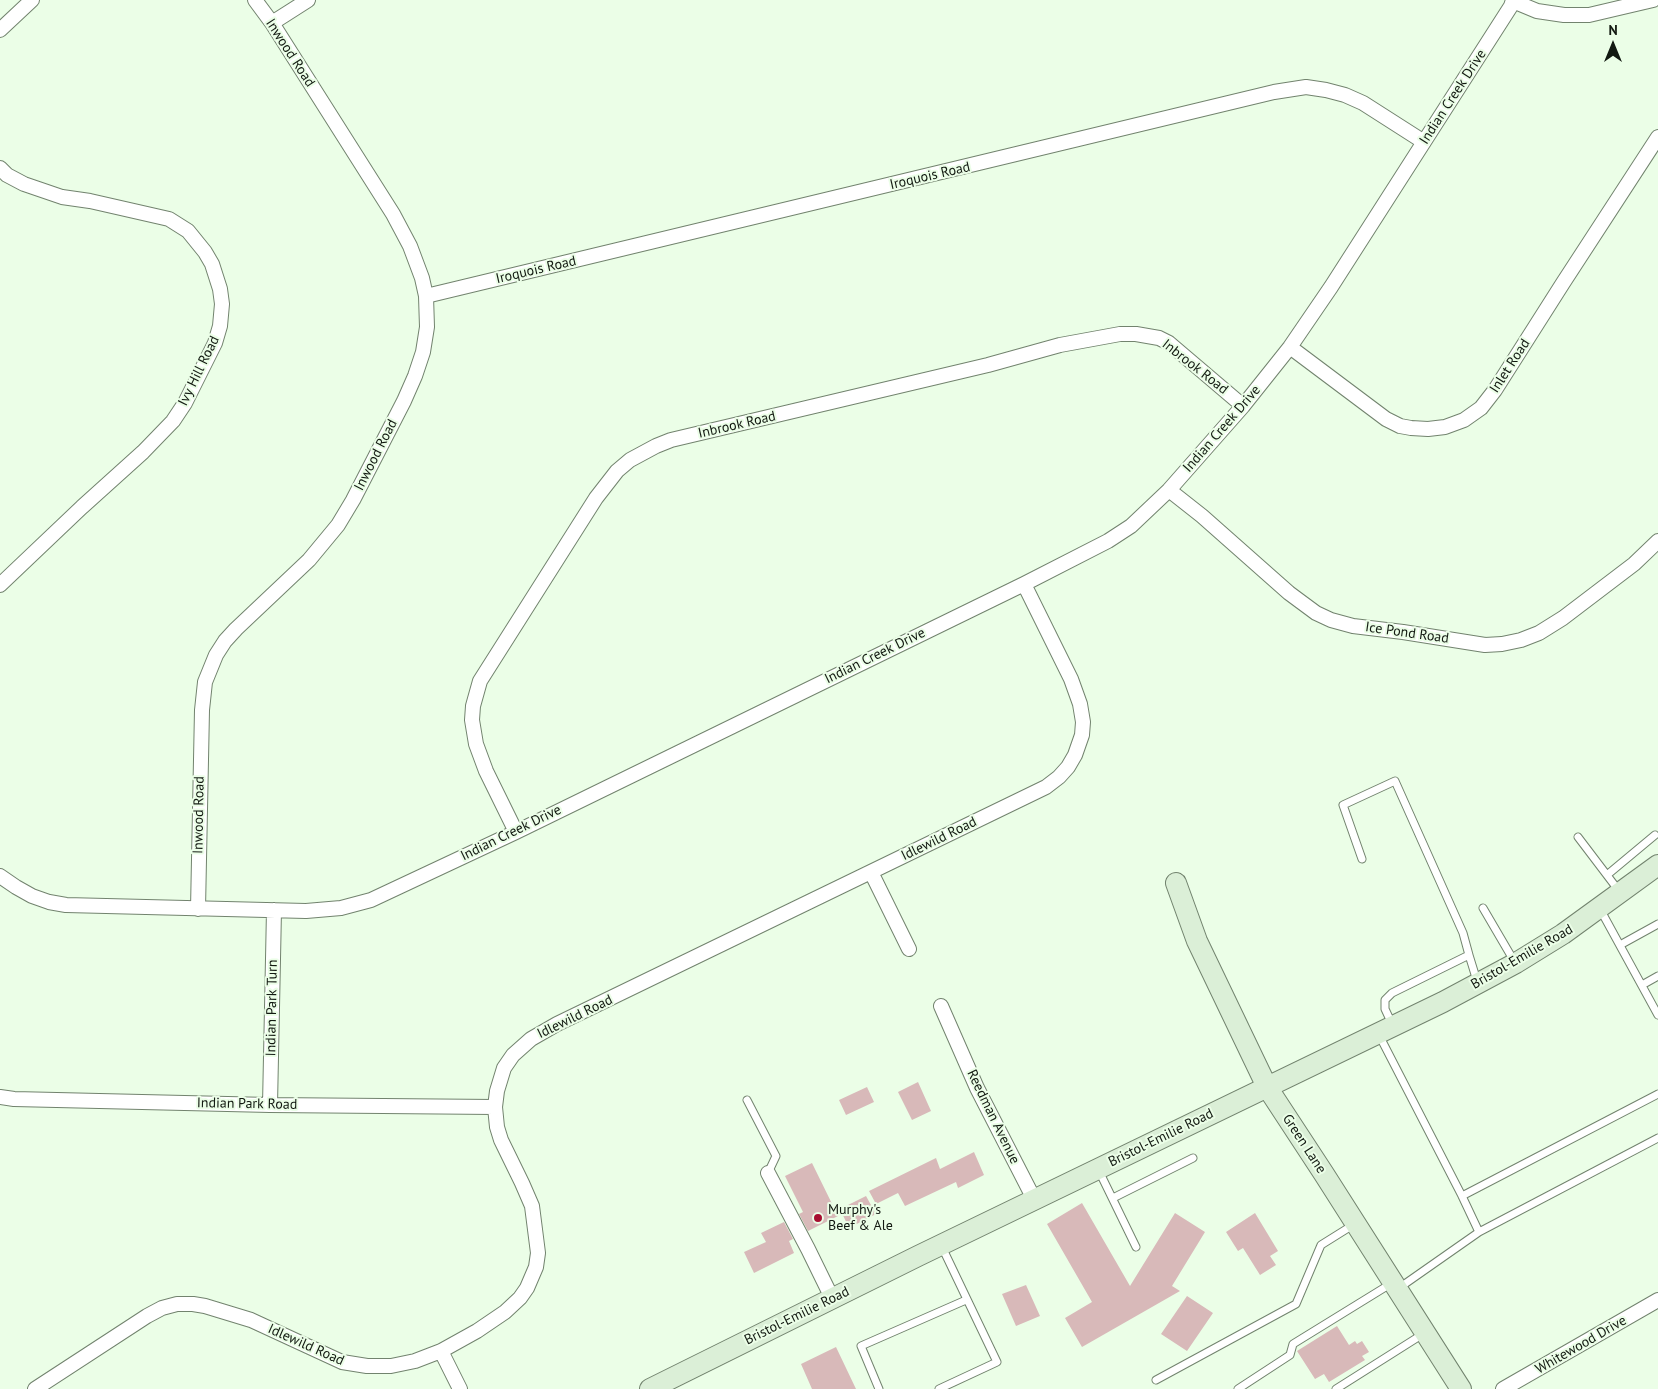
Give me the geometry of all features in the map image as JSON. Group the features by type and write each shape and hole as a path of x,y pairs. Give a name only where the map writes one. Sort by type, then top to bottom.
{"street":[{"path":"0,30 32,0"},
{"name":"Inwood Road","path":"198,908 202,710 205,682 216,655 236,628 309,560 338,525 404,401 415,376 427,327 426,296 422,278 410,246 393,214 272,22 255,0"},
{"path":"272,22 308,0"},
{"path":"1513,0 1538,11 1564,16 1589,15 1654,0"},
{"name":"Indian Creek Drive","path":"0,876 32,896 66,905 306,911 341,908 371,900 516,832 1024,584 1108,541 1132,526 1169,490 1243,406 1290,347 1337,279 1513,0"},
{"name":"Iroquois Road","path":"426,296 1274,92 1306,87 1346,95 1363,103 1424,142"},
{"name":"Inlet Road","path":"1290,347 1386,419 1400,426 1428,429 1445,427 1464,420 1481,408 1495,390 1658,137"},
{"name":"Ivy Hill Road","path":"0,168 24,184 62,197 90,201 169,219 188,231 205,252 218,281 222,304 220,326 215,343 185,403 173,421 143,452 0,585"},
{"name":"Inbrook Road","path":"516,832 486,771 476,744 472,720 473,706 480,681 596,498 617,471 630,460 671,440 988,365 1060,345 1120,334 1136,334 1159,338 1169,343 1243,406"},
{"name":"Ice Pond Road","path":"1169,490 1202,516 1289,593 1316,613 1331,620 1353,626 1486,644 1502,644 1521,640 1539,633 1563,618 1634,564 1658,541"},
{"name":"Idlewild Road","path":"35,1389 147,1316 162,1308 177,1304 205,1306 251,1320 342,1362 367,1366 391,1366 415,1361 441,1351 477,1331 505,1312 520,1298 527,1288 536,1268 537,1242 532,1206 496,1127 496,1091 504,1068 513,1055 531,1039 557,1024 1046,787 1059,777 1075,755 1082,735 1083,722 1080,704 1071,679 1024,584"},
{"name":"Bristol-Emilie Road","path":"650,1389 941,1244 1386,1030 1478,983 1516,963 1563,934 1600,909 1658,865"},
{"path":"871,872 909,949"},
{"name":"Green Lane","path":"1176,884 1197,941 1267,1087 1462,1389"},
{"name":"Indian Park Turn","path":"270,1105 274,910"},
{"name":"Reedman Avenue","path":"940,1006 977,1088 1034,1199"},
{"name":"Indian Park Road","path":"0,1097 14,1099 270,1105 495,1107"},
{"path":"768,1173 832,1298"},
{"name":"Whitewood Drive","path":"1503,1389 1658,1300"},
{"path":"441,1351 460,1389"}],"lane":[{"path":"1362,859 1343,805 1395,781 1464,933 1478,983"},
{"path":"1607,875 1655,835"},
{"path":"1578,837 1621,893"},
{"path":"1483,908 1516,963"},
{"path":"1600,909 1658,1015"},
{"path":"1620,945 1658,924"},
{"path":"1469,955 1392,993 1385,1000 1385,1009 1386,1030 1478,1232"},
{"path":"1642,985 1658,976"},
{"path":"1462,1196 1658,1094"},
{"path":"747,1100 776,1156 768,1173"},
{"path":"1238,1389 1290,1356 1294,1344 1396,1286 1478,1232 1658,1138"},
{"path":"1113,1198 1193,1158"},
{"path":"1098,1168 1136,1247"},
{"path":"1156,1380 1296,1304 1321,1245 1356,1223"},
{"path":"939,1389 997,1362 941,1244"},
{"path":"879,1389 861,1346 966,1300"},
{"path":"1336,1389 1426,1333"}],"building":[{"path":"918,1082 931,1111 912,1120 898,1092"},
{"path":"867,1087 874,1102 846,1115 839,1100"},
{"path":"974,1152 984,1175 958,1188 956,1182 905,1206 898,1193 876,1204 869,1191 936,1158 940,1169"},
{"path":"812,1163 838,1216 808,1231 799,1214 803,1212 785,1176"},
{"path":"866,1196 876,1214 849,1228 840,1209"},
{"path":"1082,1203 1130,1286 1175,1213 1205,1232 1172,1286 1180,1291 1082,1347 1065,1318 1092,1302 1047,1224"},
{"path":"1255,1213 1278,1251 1270,1256 1276,1265 1260,1275 1243,1248 1238,1251 1226,1232"},
{"path":"784,1222 793,1239 789,1241 794,1253 754,1273 744,1252 766,1242 761,1233"},
{"path":"1026,1285 1040,1316 1016,1326 1002,1294"},
{"path":"1187,1296 1213,1313 1187,1351 1161,1334"},
{"path":"1337,1326 1349,1345 1355,1341 1357,1344 1362,1341 1369,1352 1362,1356 1365,1360 1329,1382 1324,1374 1315,1379 1297,1351"},
{"path":"836,1347 856,1389 812,1389 801,1364"}],"place":[{"name":"Murphy's Beef & Ale","path":"818,1218"}]}
